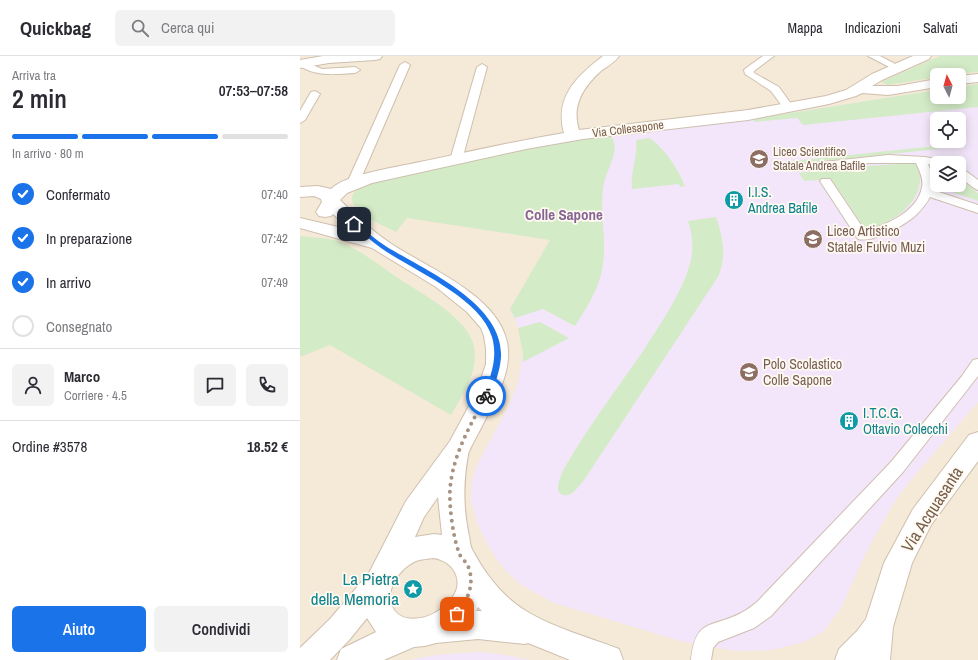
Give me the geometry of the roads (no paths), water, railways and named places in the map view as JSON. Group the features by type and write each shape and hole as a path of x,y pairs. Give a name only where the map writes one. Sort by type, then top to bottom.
{"street":[{"path":"302,64 329,59 375,56"},
{"path":"573,136 568,122 574,92 584,79 612,56"},
{"name":"Via Collesapone","path":"300,222 321,215 328,210 331,200 338,191 353,184 456,160 573,136 733,117 829,100 860,88 924,56"},
{"path":"966,79 978,78"},
{"path":"860,88 886,91 930,84"},
{"path":"301,192 322,192 328,195 354,224 383,247 434,276 457,292 484,316 495,336 498,356 494,376 488,391 459,448 415,509 381,578 376,603 383,620 399,631 423,631 478,626 514,628 534,632"},
{"path":"300,222 383,247"},
{"name":"Via Acquasanta","path":"875,660 878,627 898,563 922,517 978,442"},
{"path":"352,660 392,640 423,631 452,619 461,609 470,592 466,565 454,530 450,500 450,488 459,448"},
{"path":"309,660 345,623 398,558 421,547 440,546 451,550 466,565 479,588 502,611 517,623 534,632 608,660"},
{"name":"Via Acquasanta","path":"850,660 868,641 878,627"}],"lane":[{"path":"769,56 751,67 749,70 750,74 775,89 789,108"},
{"path":"873,56 898,68"},
{"path":"302,64 316,71 355,70"},
{"path":"353,184 405,64"},
{"path":"456,160 482,66"},
{"path":"300,120 315,94"},
{"path":"796,168 880,160 930,161"},
{"path":"826,182 862,236 881,231 899,222 915,208 926,192 928,183 921,160"},
{"path":"966,177 978,186"},
{"path":"926,192 978,209"},
{"path":"701,660 703,646 707,638 721,630 747,621 764,609 892,473 967,380 978,364"}],"place":[{"name":"Liceo Scientifico Statale Andrea Bafile","path":"759,159"},
{"name":"I.I.S. Andrea Bafile","path":"734,200"},
{"name":"Liceo Artistico Statale Fulvio Muzi","path":"813,239"},
{"name":"Polo Scolastico Colle Sapone","path":"749,372"},
{"name":"I.T.C.G. Ottavio Colecchi","path":"849,421"},
{"name":"La Pietra della Memoria","path":"413,589"}],"district":[{"name":"Colle Sapone","path":"564,215"}]}
